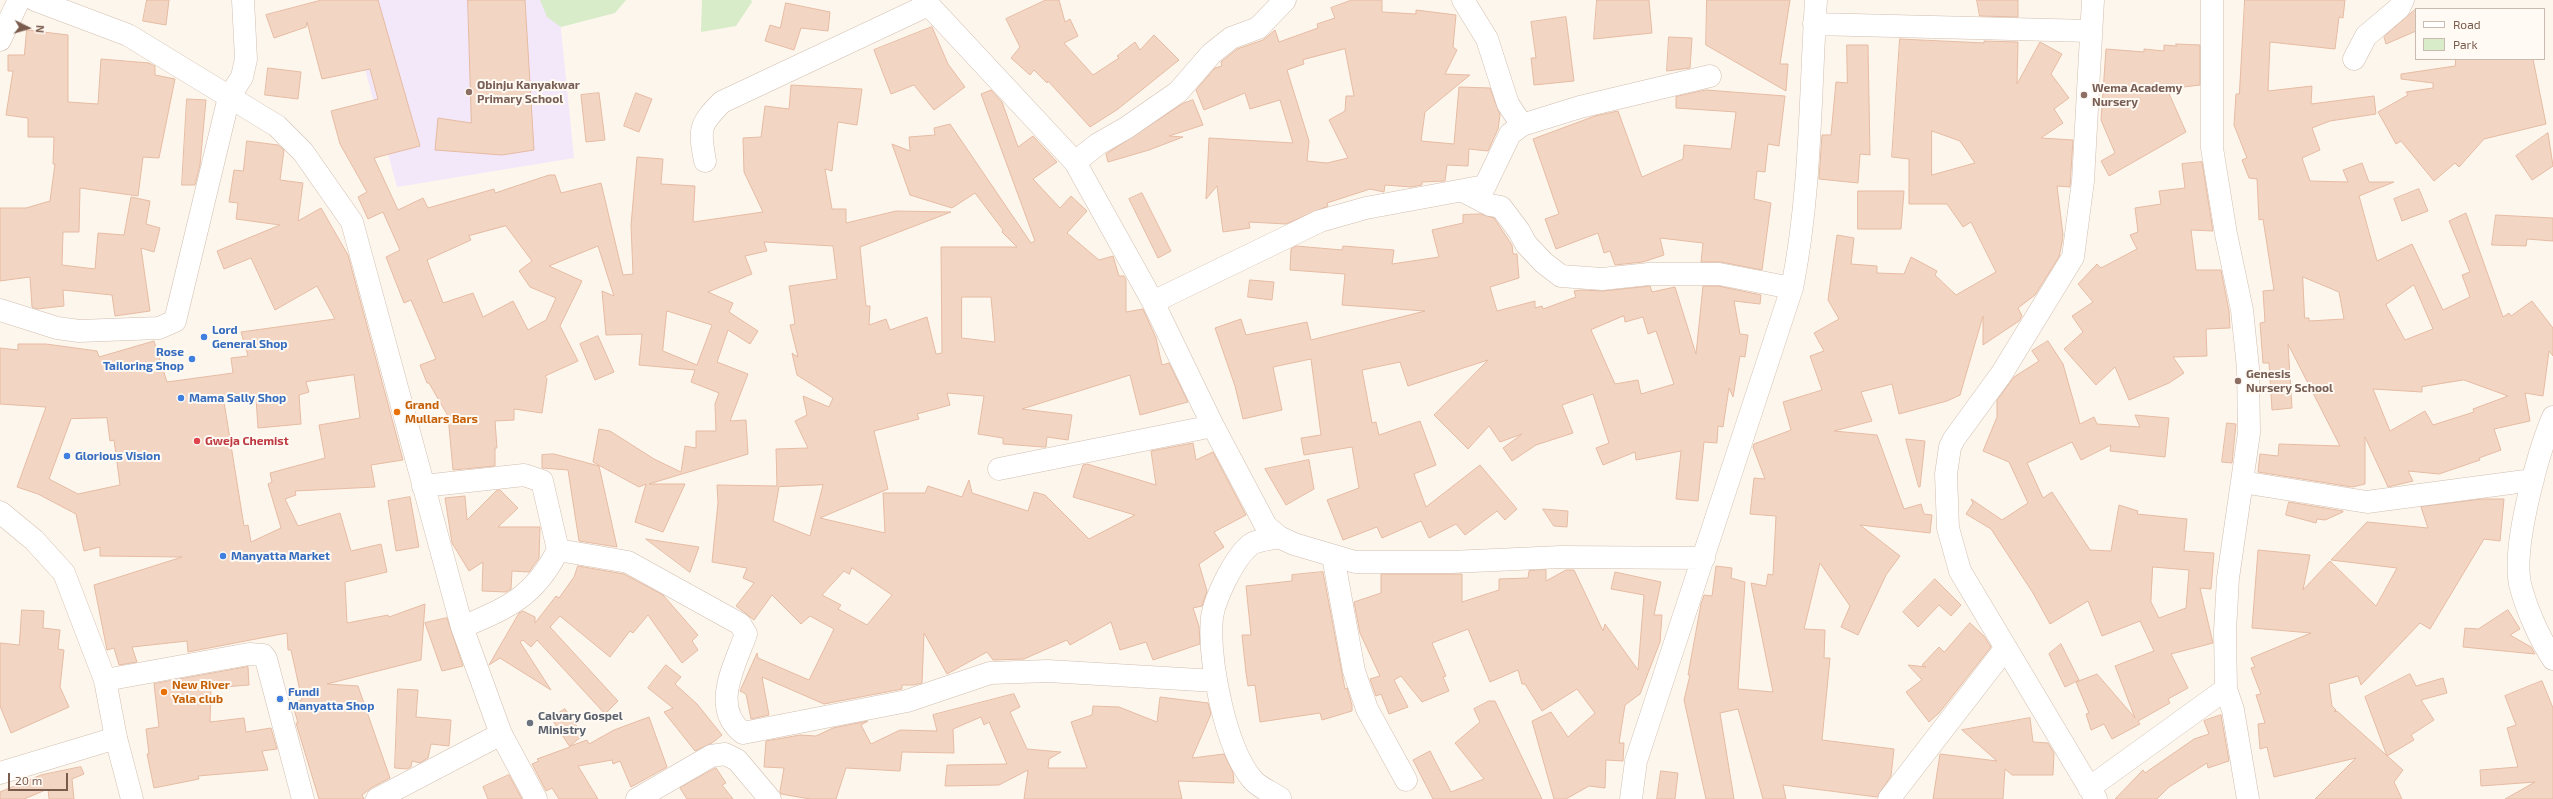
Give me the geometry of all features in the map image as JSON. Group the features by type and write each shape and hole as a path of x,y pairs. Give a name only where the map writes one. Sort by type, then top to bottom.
{"street":[{"path":"0,40 20,0"},
{"path":"35,0 128,35 278,126 290,137 352,222 462,627 501,734 536,799"},
{"path":"0,310 57,328 79,331 158,328 175,321 229,97 242,77 245,65 243,0"},
{"path":"1075,162 1098,144 1126,128 1178,92 1211,54 1231,38 1258,28 1285,0"},
{"path":"1463,0 1486,39 1508,104 1522,126"},
{"path":"1630,799 1636,761 1792,288 1800,247 1807,174 1816,0"},
{"path":"2093,0 2083,181 2073,257 2002,373 1954,439 1950,447 1946,474 1948,528 1960,571 2005,650 2092,793 2226,688"},
{"path":"2212,0 2212,148 2226,234 2242,310 2248,368 2249,433 2228,578 2225,631 2226,688 2233,710 2248,799"},
{"path":"2354,59 2366,36 2398,8 2403,0"},
{"path":"705,161 700,135 707,116 722,102 926,2 1075,162 1153,302 1213,426 1266,526 1278,537 1355,562 1451,562 1561,557 1704,558"},
{"path":"1814,24 2091,31"},
{"path":"1153,302 1320,221 1366,208 1481,188 1489,182 1510,134 1522,126 1580,107 1710,76"},
{"path":"1463,191 1490,205 1501,207 1519,230 1526,244 1544,263 1561,276 1602,279 1649,274 1719,274 1792,288"},
{"path":"2553,417 2533,480 2525,515 2520,582 2530,611 2553,659"},
{"path":"999,469 1213,426"},
{"path":"423,486 524,475 537,478 542,481 558,550 547,571 533,587 503,611 462,627"},
{"path":"2242,482 2367,502 2533,480"},
{"path":"0,512 34,540 64,573 105,680 116,738 132,799"},
{"path":"1278,537 1250,545 1227,577 1212,616 1216,681 1231,738 1243,767 1253,781 1280,798"},
{"path":"558,550 628,562 740,624 746,634 725,704 730,721 743,733 907,701 990,673 1048,671 1216,681"},
{"path":"1333,556 1354,671 1367,709 1406,780"},
{"path":"1889,799 2005,650"},
{"path":"105,680 249,654 263,655 266,658 303,799"},
{"path":"377,799 501,734"},
{"path":"0,774 116,738"},
{"path":"637,799 711,756 725,754 737,760 770,799"}],"shaded area":[{"name":"Obinju Kanyakwar Primary School","path":"346,0 558,0 574,158 397,187"}],"green space":[{"path":"540,0 626,0 615,13 561,27 547,17"},
{"path":"702,0 751,0 752,2 736,26 701,32"}],"building":[{"path":"147,0 169,0 166,25 143,21"},
{"path":"322,0 378,0 420,146 374,158 398,210 423,198 428,208 494,189 495,193 549,175 555,175 561,193 601,183 623,275 633,274 631,225 637,157 663,159 661,184 695,186 693,222 763,212 744,172 743,138 761,137 765,106 789,109 791,85 862,89 857,125 838,122 832,171 825,169 832,209 846,209 846,223 896,211 951,212 860,247 866,306 870,306 869,325 886,319 890,330 927,317 936,354 942,353 941,247 1017,247 1002,232 1003,230 975,193 952,208 910,195 892,144 910,151 909,137 935,135 934,128 950,124 1031,243 1035,241 981,94 991,90 1002,102 1018,147 1033,136 1057,162 1033,179 1060,208 1071,196 1087,211 1067,233 1099,260 1113,256 1119,276 1124,276 1126,280 1126,312 1143,309 1156,338 1162,365 1169,363 1188,402 1140,415 1130,375 1022,409 1072,415 1068,440 1047,437 1046,447 1043,447 1003,444 1003,438 978,434 984,396 947,393 950,405 917,414 919,419 874,431 888,489 820,518 885,533 883,493 925,493 928,486 962,497 969,480 972,493 1028,511 1034,492 1045,495 1089,539 1135,515 1073,497 1083,465 1087,464 1156,485 1151,451 1193,443 1196,460 1213,452 1246,515 1214,532 1224,547 1199,564 1207,591 1202,606 1193,608 1199,626 1200,644 1153,660 1146,642 1120,650 1111,622 1070,645 1067,640 1024,659 993,660 987,652 947,674 924,633 922,683 902,685 902,689 824,704 762,677 769,715 751,719 746,694 740,691 757,653 758,658 809,680 834,629 810,616 801,624 772,595 754,620 736,606 754,583 743,578 747,568 712,562 718,503 717,485 777,486 776,449 808,448 795,421 807,415 803,396 829,407 833,398 797,375 792,353 798,357 790,325 795,324 789,286 837,279 833,246 764,242 767,251 745,256 752,274 708,292 733,303 729,312 758,331 750,344 728,330 717,362 748,374 730,421 746,420 748,454 649,484 685,484 663,532 635,522 646,484 639,487 593,462 599,429 610,431 654,459 681,472 685,446 696,448 696,431 716,431 715,404 719,393 691,382 695,370 639,365 642,334 606,335 602,291 614,296 598,246 549,266 582,281 560,326 578,361 545,376 547,379 542,413 514,409 514,420 495,421 497,448 495,448 495,466 453,470 448,416 429,383 427,383 420,365 436,359 411,300 404,303 386,257 400,250 383,212 368,219 358,197 367,192 340,144 331,111 378,99 370,69 322,79 307,22 306,27 274,38 266,15","holes":["506,226 532,261 519,271 530,287 556,298 546,320 528,330 513,301 483,317 473,293 443,303 427,260 471,240 469,236","962,297 991,297 995,342 962,338","667,311 712,325 697,365 663,351","823,485 810,536 773,521 779,487","852,568 892,595 867,625 838,609 841,605 822,595 844,571 849,574"]},
{"path":"468,0 525,0 534,150 502,155 435,150 438,118 471,123"},
{"path":"1046,0 1059,0 1065,22 1070,19 1078,36 1064,43 1093,75 1119,58 1117,56 1135,42 1140,50 1154,35 1179,60 1118,109 1090,127 1048,81 1047,83 1034,70 1030,75 1011,58 1020,47 1006,19"},
{"path":"1352,0 1382,0 1382,12 1416,14 1416,10 1456,15 1453,47 1457,50 1445,74 1470,75 1425,112 1421,141 1454,144 1459,87 1490,88 1500,115 1498,129 1488,151 1469,149 1468,166 1447,165 1445,181 1422,182 1422,185 1411,187 1385,185 1384,192 1370,189 1327,203 1328,206 1286,224 1249,222 1250,228 1223,232 1217,186 1206,199 1209,138 1293,143 1280,100 1250,109 1245,93 1204,110 1196,90 1215,68 1222,66 1221,62 1237,49 1263,40 1275,30 1279,42 1318,28 1317,24 1335,18 1331,8","holes":["1345,49 1354,96 1346,96 1345,111 1329,120 1348,158 1327,163 1307,161 1309,141 1287,70 1304,64 1303,60"]},
{"path":"1597,0 1649,0 1652,33 1594,39"},
{"path":"1707,0 1790,0 1780,64 1788,64 1786,91 1706,45"},
{"path":"1977,0 2018,0 2018,17 1980,16"},
{"path":"2245,0 2345,0 2343,18 2339,17 2335,49 2270,42 2268,91 2312,86 2311,104 2374,96 2376,114 2330,121 2312,128 2320,150 2302,158 2310,181 2348,182 2343,170 2362,163 2369,182 2394,182 2359,196 2377,261 2412,244 2443,310 2470,297 2462,275 2470,272 2449,221 2466,213 2503,317 2509,313 2511,316 2532,301 2553,328 2553,356 2549,351 2543,396 2525,393 2530,421 2494,429 2501,450 2479,458 2480,460 2439,474 2408,471 2413,481 2388,487 2365,437 2365,484 2352,487 2258,472 2260,454 2278,456 2279,444 2340,446 2288,344 2292,408 2272,410 2269,363 2263,363 2260,323 2265,322 2263,291 2274,290 2263,219 2259,220 2257,179 2249,178 2242,160 2247,158 2234,125 2236,94 2239,94","holes":["2303,277 2339,292 2344,319 2309,321 2309,318 2305,318","2414,285 2433,329 2405,340 2386,305","2464,380 2508,396 2473,409 2474,412 2433,425 2425,411 2390,431 2373,389 2422,392 2422,387"]},
{"path":"786,3 830,12 828,31 801,28 794,50 765,41 770,25 780,28"},
{"path":"2415,10 2415,31 2386,44 2384,37"},
{"path":"1566,17 1574,81 1534,85 1531,58 1536,58 1531,22"},
{"path":"932,27 948,64 965,87 934,110 914,85 891,94 874,50"},
{"path":"27,30 68,35 68,102 98,104 101,59 149,63 155,66 155,75 175,79 159,158 143,157 138,196 80,188 79,232 63,232 62,265 95,269 98,233 124,235 131,197 150,201 146,224 160,228 154,252 141,248 150,311 115,316 112,295 63,290 64,306 37,309 32,307 30,277 0,281 0,208 26,208 50,201 55,164 53,164 54,137 28,137 28,118 6,115 13,71 8,71 8,55 24,55"},
{"path":"1669,37 1692,38 1690,68 1667,71"},
{"path":"1900,39 1984,43 1984,41 2018,42 2017,84 2040,42 2062,54 2051,74 2069,98 2054,109 2063,123 2041,138 2073,140 2070,187 2057,186 2063,235 2059,257 2035,295 2018,308 2022,316 2019,321 1983,345 1983,316 1960,395 1947,401 1899,414 1892,384 1861,392 1872,421 1834,431 1877,435 1904,509 1921,504 1924,514 1932,515 1930,533 1860,525 1900,556 1886,575 1858,635 1841,627 1850,606 1820,563 1804,629 1825,630 1824,658 1830,658 1822,740 1894,749 1891,776 1877,797 1783,785 1786,799 1763,799 1738,709 1720,713 1734,799 1706,799 1684,700 1690,675 1688,675 1701,604 1704,595 1712,596 1716,566 1732,568 1731,578 1745,582 1738,689 1773,692 1751,583 1766,586 1768,574 1773,575 1776,516 1750,514 1754,478 1765,479 1753,447 1754,444 1791,430 1783,402 1822,390 1810,356 1824,351 1814,333 1839,319 1828,300 1837,235 1854,238 1851,264 1877,266 1877,273 1904,274 1911,257 1937,271 1935,275 1956,295 1996,272 1971,222 1963,227 1947,204 1909,204 1909,159 1892,157","holes":["1932,131 1960,141 1975,163 1932,175"]},
{"path":"2176,44 2200,45 2200,85 2167,89 2186,132 2109,176 2101,161 2115,153 2101,120 2106,49 2144,52 2144,49 2164,51 2164,45 2176,46"},
{"path":"1847,45 1868,45 1870,155 1860,154 1858,183 1819,179 1822,135 1831,135 1836,82 1847,83"},
{"path":"2456,60 2533,60 2546,124 2484,139 2459,167 2455,163 2434,181 2401,141 2396,144 2378,112 2408,95 2406,92 2433,88 2433,83 2401,79 2401,74 2455,66"},
{"path":"268,68 301,72 298,99 265,95"},
{"path":"1706,90 1785,96 1779,146 1768,144 1765,172 1757,171 1754,199 1771,203 1762,270 1721,262 1701,262 1703,243 1660,238 1664,255 1643,262 1615,265 1610,251 1604,253 1598,233 1556,249 1545,219 1559,214 1533,139 1595,116 1618,111 1642,177 1683,159 1684,145 1731,149 1736,112 1676,108 1676,97"},
{"path":"599,93 605,140 586,142 581,95"},
{"path":"636,93 652,99 639,132 624,126"},
{"path":"187,99 206,100 200,165 195,185 182,185"},
{"path":"1193,100 1203,125 1169,136 1183,137 1149,150 1108,162 1106,154 1182,104"},
{"path":"2548,133 2553,166 2532,180 2516,156"},
{"path":"247,141 278,145 284,150 280,180 303,183 298,221 321,208 348,255 403,460 371,465 375,487 295,491 296,495 285,499 298,526 340,513 351,551 381,544 387,572 345,582 347,623 388,615 389,617 425,604 421,660 327,684 358,686 390,778 371,788 362,795 364,799 319,799 296,723 298,723 292,702 302,700 291,650 288,650 287,633 188,652 187,641 132,647 137,662 119,665 114,648 107,650 94,585 182,557 100,556 100,547 84,551 76,514 38,494 17,487 46,407 0,404 0,348 18,350 18,344 46,344 97,351 99,357 154,341 167,382 233,373 231,358 248,356 241,332 335,319 317,286 275,310 251,258 224,269 217,251 280,225 236,219 238,203 229,202 234,170 243,171","holes":["354,375 360,418 319,425 325,458 270,473 272,482 268,484 281,528 251,542 248,525 244,526 224,402 256,398 258,428 301,424 299,395 309,392 306,382","107,418 110,441 114,440 120,485 78,494 49,479 71,419"]},
{"path":"2202,162 2213,231 2191,230 2196,270 2221,270 2229,311 2230,328 2206,329 2207,356 2173,357 2184,373 2169,383 2129,400 2115,367 2096,385 2064,349 2083,332 2072,316 2093,302 2078,284 2097,264 2101,268 2137,249 2130,235 2138,232 2135,208 2161,204 2159,191 2185,188 2182,164"},
{"path":"2419,189 2428,211 2402,221 2394,199"},
{"path":"1858,191 1904,191 1901,229 1858,229"},
{"path":"1142,193 1171,251 1158,258 1129,199"},
{"path":"1481,214 1494,218 1512,245 1513,254 1517,254 1519,278 1490,287 1497,311 1535,301 1535,308 1542,306 1543,309 1576,297 1574,291 1580,290 1603,291 1650,286 1652,292 1675,287 1696,354 1703,286 1718,286 1761,295 1760,304 1734,301 1740,334 1748,335 1745,357 1740,356 1733,397 1729,388 1723,427 1718,426 1717,443 1704,442 1698,501 1676,499 1681,451 1636,460 1635,452 1603,465 1596,448 1609,443 1593,394 1562,405 1573,433 1536,445 1512,461 1503,448 1522,434 1500,442 1489,426 1468,449 1434,415 1488,360 1408,386 1400,362 1362,370 1372,423 1376,422 1379,435 1420,421 1436,465 1414,474 1426,507 1480,465 1517,509 1505,520 1497,511 1465,535 1456,524 1429,538 1421,521 1382,538 1377,527 1343,540 1327,500 1359,488 1352,447 1304,455 1301,438 1321,435 1311,359 1273,367 1282,410 1243,419 1235,386 1215,328 1241,319 1246,335 1307,322 1311,340 1425,311 1342,305 1345,274 1290,270 1291,249 1296,246 1342,250 1343,246 1394,250 1392,264 1439,257 1432,230 1463,223 1463,215","holes":["1624,316 1625,322 1643,317 1648,334 1656,331 1674,384 1641,394 1638,380 1615,384 1591,330"]},
{"path":"2496,215 2553,218 2553,241 2527,239 2526,246 2492,245"},
{"path":"1250,280 1274,282 1272,300 1248,297"},
{"path":"598,336 614,372 595,380 580,344"},
{"path":"2048,341 2063,364 2080,424 2094,417 2097,424 2140,427 2135,415 2169,418 2165,457 2110,451 2111,445 2081,460 2072,442 2027,463 2043,498 2052,492 2090,550 2111,551 2119,505 2138,511 2137,514 2187,519 2184,551 2214,553 2211,589 2200,588 2213,643 2171,654 2188,688 2168,699 2170,703 2138,721 2140,724 2112,739 2104,724 2091,730 2086,714 2089,713 2076,682 2097,674 2135,718 2115,666 2154,651 2140,621 2102,636 2088,601 2050,624 2033,593 1991,529 1966,514 1973,503 1971,499 2002,520 2028,503 2009,462 1983,451 1997,417 1997,400 2014,377 2039,361 2032,351","holes":["2153,567 2189,570 2186,608 2159,618 2151,602"]},
{"path":"2227,423 2236,424 2232,463 2222,462"},
{"path":"1906,439 1925,441 1920,487 1919,487"},
{"path":"554,454 599,466 617,547 579,541 568,470 542,468 542,455"},
{"path":"1309,460 1314,489 1286,505 1265,469"},
{"path":"500,490 518,508 498,527 540,527 539,558 529,572 512,571 511,589 506,592 482,591 483,562 469,571 452,543 445,498 465,496 467,520 496,491"},
{"path":"410,497 419,547 396,551 388,501"},
{"path":"2483,499 2504,499 2500,541 2484,539 2430,629 2420,623 2361,685 2358,676 2329,684 2332,706 2336,710 2334,712 2337,711 2403,770 2394,782 2402,799 2315,799 2356,758 2274,777 2267,747 2260,749 2258,724 2265,723 2256,695 2261,694 2251,668 2255,667 2251,658 2311,633 2252,628 2258,550 2310,555 2303,590 2330,561 2376,606 2397,568 2331,560 2367,522 2428,528 2421,507"},
{"path":"2289,502 2343,512 2325,520 2317,519 2316,523 2286,515"},
{"path":"1543,509 1568,511 1567,527 1554,526"},
{"path":"646,539 699,547 690,572"},
{"path":"578,566 624,574 663,595 698,635 692,641 698,650 682,663 648,615 633,633 630,631 610,657 560,616 550,627 618,701 605,714 537,640 531,647 523,640 520,642 551,690 500,658 489,665 519,613 523,611 535,617 535,623 556,596 559,598 574,577"},
{"path":"1546,570 1546,581 1566,570 1574,570 1603,631 1605,624 1638,670 1644,595 1611,589 1615,572 1661,582 1654,615 1662,615 1660,642 1640,694 1625,705 1619,743 1624,743 1623,761 1606,760 1605,788 1589,786 1566,799 1554,799 1532,721 1551,712 1568,737 1595,713 1577,689 1542,711 1525,684 1522,684 1518,670 1490,682 1468,629 1432,643 1446,676 1443,677 1449,691 1422,702 1401,676 1394,680 1408,707 1389,714 1381,694 1376,696 1370,679 1380,676 1360,633 1354,602 1381,593 1381,574 1462,574 1462,602 1499,590 1499,579 1528,578 1529,571"},
{"path":"1323,572 1345,689 1347,688 1352,705 1352,711 1322,720 1320,713 1260,722 1255,685 1248,686 1242,635 1251,635 1246,586 1292,581 1292,575"},
{"path":"1935,579 1961,605 1951,616 1939,605 1918,627 1903,612"},
{"path":"22,610 44,611 43,628 60,630 58,649 64,650 60,687 69,707 11,733 0,706 0,643 19,645"},
{"path":"2508,610 2520,629 2510,635 2531,647 2535,654 2463,647 2465,628 2478,629"},
{"path":"447,618 463,666 442,671 425,623"},
{"path":"1970,623 1984,636 1991,647 1939,713 1929,722 1906,692 1922,680 1908,665 1926,667 1922,665 1939,647 1944,652"},
{"path":"2061,644 2079,680 2065,687 2049,654"},
{"path":"666,665 681,677 675,684 697,704 722,735 712,743 695,751 664,712 673,708 648,688"},
{"path":"248,667 249,685 211,688 210,722 244,718 246,732 271,728 277,749 262,751 268,770 198,776 199,779 154,788 147,754 149,754 146,729 159,727 154,684"},
{"path":"2410,674 2416,686 2443,678 2447,693 2421,700 2434,720 2411,735 2414,740 2387,756 2365,697"},
{"path":"2542,681 2553,708 2553,799 2505,799 2535,782 2481,786 2480,770 2518,767 2507,728 2516,725 2505,696"},
{"path":"398,689 418,690 416,717 451,720 449,746 431,744 428,758 420,763 412,761 411,767 407,769 395,768"},
{"path":"1014,694 1020,707 1010,712 1027,749 1061,752 1049,759 1048,768 1087,768 1071,722 1092,715 1093,706 1119,707 1157,722 1160,697 1208,703 1211,714 1192,758 1224,754 1233,772 1234,783 1178,781 1182,799 1024,799 1028,770 999,785 945,786 947,765 1007,764 989,722 984,725 981,717 953,729 954,753 902,752 900,771 846,768 836,799 810,799 781,794 780,791 784,768 764,767 766,741 800,735 816,736 833,728 868,721 861,725 871,744 900,730 937,731 933,715"},
{"path":"1489,701 1495,701 1542,799 1433,799 1413,760 1430,751 1451,792 1484,779 1455,743 1480,722 1474,709"},
{"path":"565,709 583,735 570,746 587,740 589,744 614,730 649,717 667,767 631,787 620,761 613,764 612,760 578,766 598,799 559,799 552,788 546,791 532,764 539,761 537,759 570,747 551,718"},
{"path":"2221,715 2229,761 2208,768 2207,763 2169,787 2157,799 2115,799 2143,770 2145,773 2194,739 2209,734 2204,721"},
{"path":"2030,718 2033,742 2048,743 2054,753 2053,775 2012,775 2005,769 2003,799 1933,799 1940,754 1997,761 1962,730"},
{"path":"81,767 84,774 72,779 74,799 49,799 48,789 24,799 0,799 0,792 41,775"},
{"path":"716,768 726,783 722,785 733,799 687,799 680,788"},
{"path":"1661,771 1678,773 1675,799 1657,799"},
{"path":"509,775 522,799 488,799 483,787"}],"place":[{"name":"Obinju Kanyakwar Primary School","path":"469,92"},
{"name":"Wema Academy Nursery","path":"2084,95"},
{"name":"Lord General Shop","path":"204,337"},
{"name":"Rose Tailoring Shop","path":"192,359"},
{"name":"Genesis Nursery School","path":"2238,381"},
{"name":"Mama Sally Shop","path":"181,398"},
{"name":"Grand Mullars Bars","path":"397,412"},
{"name":"Gweja Chemist","path":"197,441"},
{"name":"Glorious Vision","path":"67,456"},
{"name":"Manyatta Market","path":"223,556"},
{"name":"New River Yala club","path":"164,692"},
{"name":"Fundi Manyatta Shop","path":"280,699"},
{"name":"Calvary Gospel Ministry","path":"530,723"}]}
